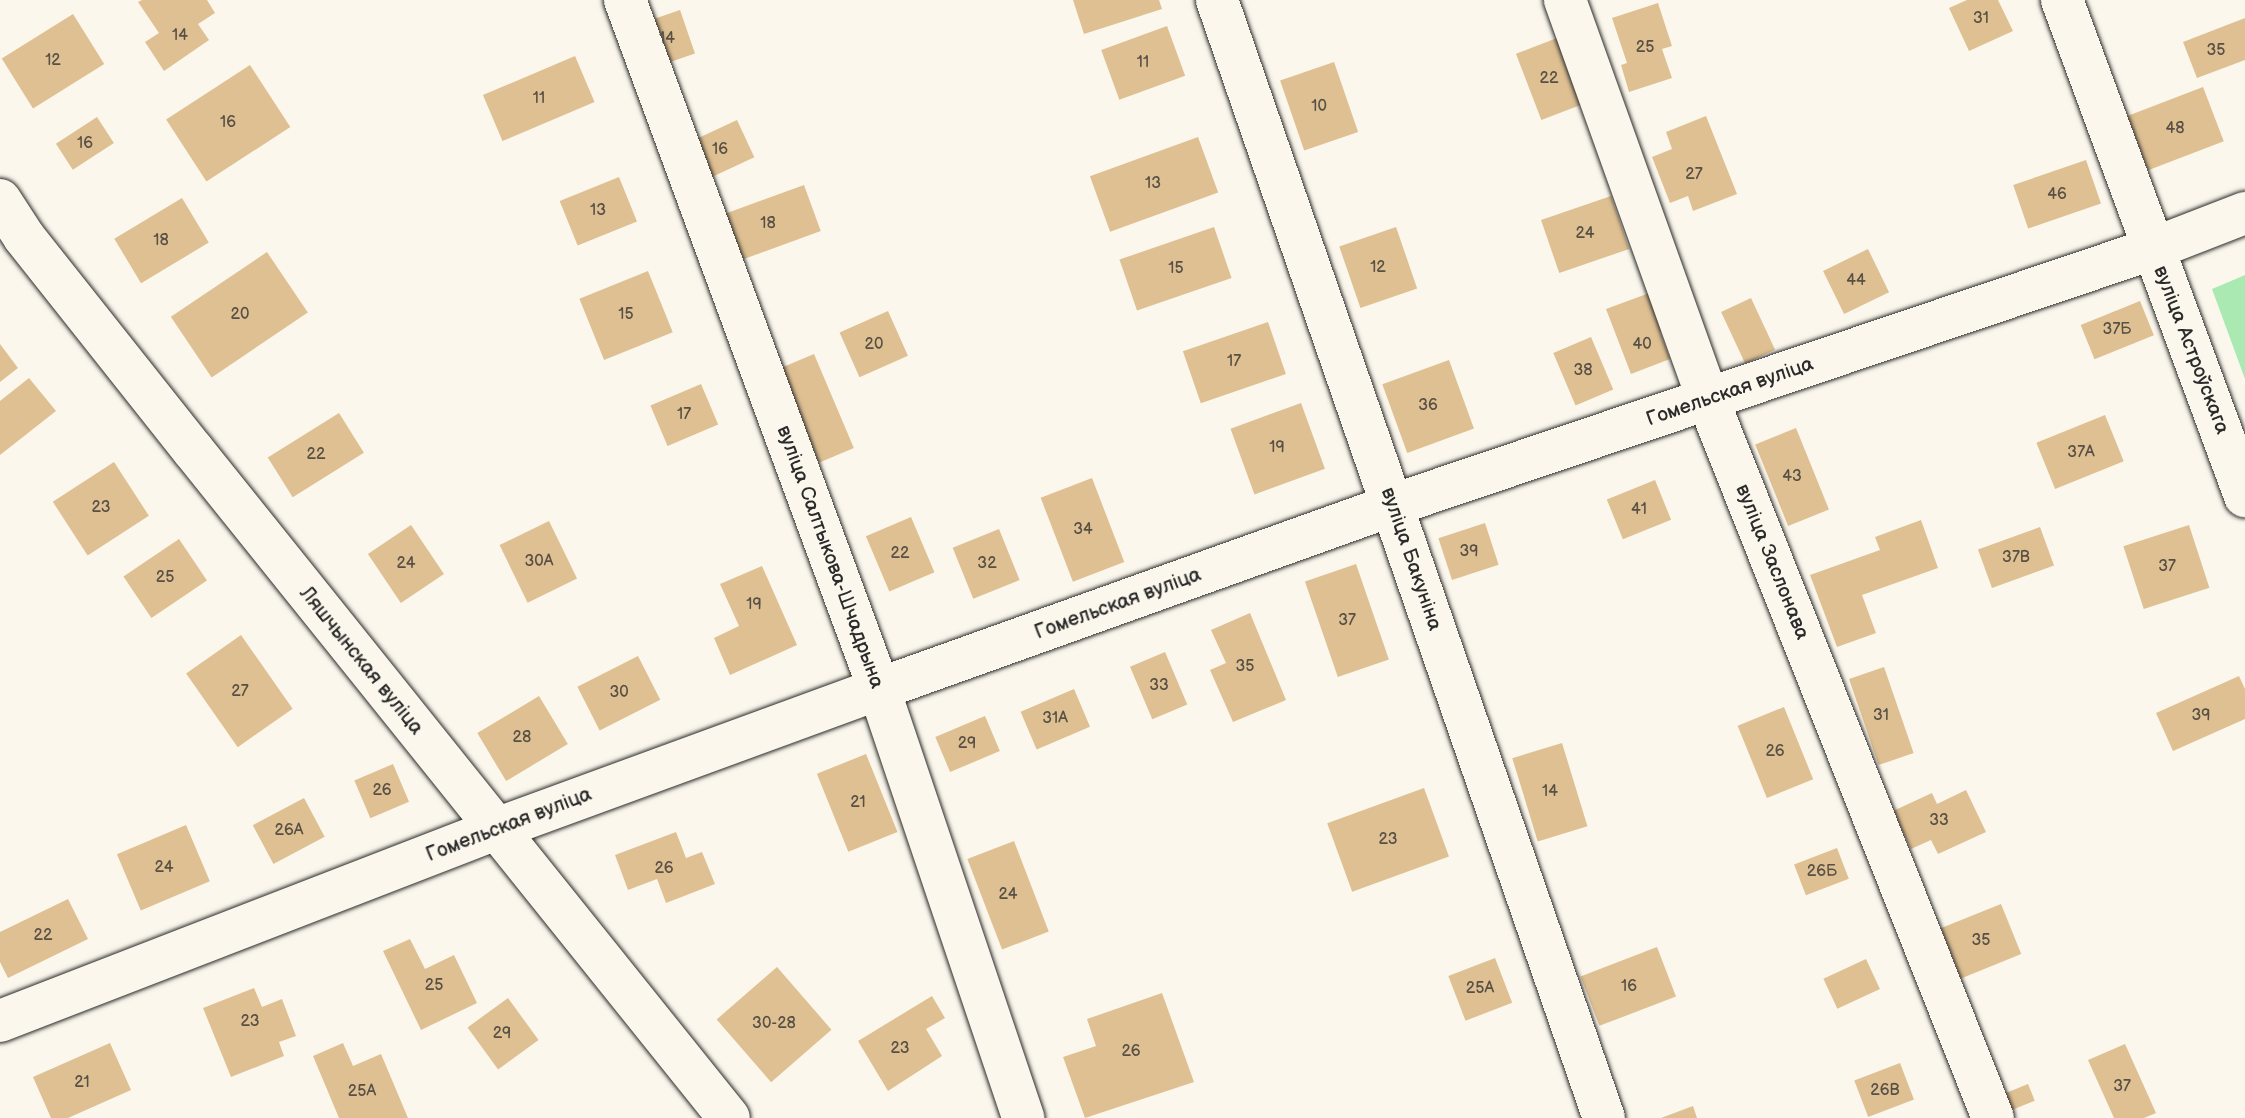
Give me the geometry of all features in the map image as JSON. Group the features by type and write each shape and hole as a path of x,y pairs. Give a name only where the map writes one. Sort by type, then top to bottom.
{"street":[{"name":"вуліца Салтыкова-Шчадрына","path":"625,0 879,689 1023,1118"},
{"name":"вуліца Бакуніна","path":"1217,0 1604,1118"},
{"name":"вуліца Заслонава","path":"1565,0 1708,400 1993,1118"},
{"name":"вуліца Астроўскага","path":"2062,0 2245,496"},
{"name":"Ляшчынская вуліца","path":"0,200 62,284 729,1118"},
{"name":"Гомельская вуліца","path":"0,1021 496,829 879,689 1393,505 2152,249 2245,213"}],"green space":[{"path":"2245,275 2245,379 2212,289"}],"building":[{"path":"207,0 215,13 198,24 209,40 164,71 145,42 159,33 138,2"},
{"path":"1073,0 1159,0 1162,9 1084,34"},
{"path":"1967,0 1998,0 2013,31 1969,51 1949,8"},
{"path":"1658,3 1672,46 1662,49 1672,78 1629,92 1621,65 1627,63 1612,18"},
{"path":"680,10 695,53 654,67 639,24"},
{"path":"73,14 104,64 33,109 2,59"},
{"path":"2245,18 2245,60 2197,78 2183,42"},
{"path":"1167,26 1185,76 1119,100 1101,50"},
{"path":"1557,38 1582,104 1541,120 1516,54"},
{"path":"575,56 595,102 502,141 483,95"},
{"path":"1334,62 1358,132 1304,151 1280,81"},
{"path":"250,65 290,127 206,182 166,119"},
{"path":"2203,87 2224,141 2148,170 2127,116"},
{"path":"1706,116 1737,194 1693,211 1688,196 1670,203 1652,157 1672,149 1666,132"},
{"path":"97,117 114,143 73,170 56,144"},
{"path":"737,120 754,157 704,180 687,143"},
{"path":"1198,137 1218,192 1110,232 1090,176"},
{"path":"2086,160 2101,203 2028,229 2013,185"},
{"path":"619,177 637,222 578,245 560,201"},
{"path":"804,185 821,231 731,264 715,217"},
{"path":"1611,196 1629,249 1559,273 1541,220"},
{"path":"182,198 209,243 141,283 114,239"},
{"path":"1214,227 1232,278 1137,311 1119,260"},
{"path":"1396,227 1417,288 1360,308 1339,247"},
{"path":"1868,249 1889,292 1844,314 1823,271"},
{"path":"267,252 308,313 212,377 171,317"},
{"path":"648,271 673,332 604,360 579,299"},
{"path":"1652,292 1667,329 1660,332 1670,359 1631,374 1606,309"},
{"path":"1751,298 1775,350 1745,364 1721,312"},
{"path":"2140,301 2154,335 2095,359 2081,325"},
{"path":"888,311 908,356 860,377 840,333"},
{"path":"1268,322 1286,374 1201,403 1183,351"},
{"path":"1591,337 1613,389 1576,405 1553,353"},
{"path":"0,344 18,368 0,382"},
{"path":"814,354 854,448 819,463 779,369"},
{"path":"1449,360 1474,429 1407,453 1382,384"},
{"path":"29,378 56,411 0,455 0,401"},
{"path":"701,384 718,425 668,446 650,405"},
{"path":"1301,403 1325,469 1254,494 1231,429"},
{"path":"339,413 364,453 293,497 268,458"},
{"path":"2105,415 2124,461 2055,489 2036,443"},
{"path":"1796,428 1829,510 1788,526 1755,444"},
{"path":"114,462 149,516 88,555 53,502"},
{"path":"1092,478 1124,562 1073,582 1041,498"},
{"path":"1655,480 1671,520 1623,539 1607,499"},
{"path":"911,517 934,572 889,591 866,536"},
{"path":"1921,520 1938,568 1862,595 1876,633 1837,647 1810,575 1880,550 1875,537"},
{"path":"549,521 577,579 528,603 500,545"},
{"path":"1485,523 1499,565 1452,580 1438,538"},
{"path":"411,525 444,574 401,603 368,554"},
{"path":"2189,525 2209,588 2144,609 2123,546"},
{"path":"2040,527 2054,566 1992,588 1978,550"},
{"path":"999,529 1020,580 973,599 953,548"},
{"path":"179,539 207,580 151,618 123,576"},
{"path":"1356,564 1389,659 1338,677 1305,582"},
{"path":"762,566 797,645 730,675 714,638 739,626 720,584"},
{"path":"1250,613 1286,700 1233,722 1210,670 1226,663 1211,630"},
{"path":"241,635 293,709 238,747 186,673"},
{"path":"1165,652 1187,704 1152,719 1130,667"},
{"path":"638,656 660,700 600,731 577,687"},
{"path":"1884,667 1914,753 1879,765 1849,679"},
{"path":"2239,676 2245,689 2245,719 2173,751 2156,713"},
{"path":"1074,689 1090,727 1037,749 1021,712"},
{"path":"539,696 568,744 506,781 477,733"},
{"path":"1784,707 1813,779 1767,798 1738,726"},
{"path":"985,716 1000,751 950,772 935,737"},
{"path":"1562,743 1587,826 1538,841 1512,758"},
{"path":"866,754 897,832 848,852 817,774"},
{"path":"393,764 409,802 370,818 354,780"},
{"path":"1424,788 1449,857 1352,892 1327,823"},
{"path":"1966,790 1986,832 1938,854 1931,840 1911,849 1893,811 1932,793 1937,804"},
{"path":"304,798 325,837 273,864 253,825"},
{"path":"186,825 210,881 141,910 117,854"},
{"path":"676,832 686,858 702,852 715,884 666,903 657,879 628,890 615,855"},
{"path":"1014,841 1049,932 1002,949 967,859"},
{"path":"1837,848 1849,879 1806,895 1794,864"},
{"path":"68,899 88,939 8,978 0,962 0,932"},
{"path":"2001,904 2021,954 1961,978 1941,928"},
{"path":"410,939 425,969 454,955 477,1003 421,1030 383,951"},
{"path":"1657,947 1676,996 1599,1026 1580,976"},
{"path":"1495,958 1512,1003 1466,1021 1448,976"},
{"path":"1866,959 1880,989 1837,1009 1823,979"},
{"path":"777,967 831,1030 771,1082 717,1019"},
{"path":"254,988 262,1007 282,999 296,1036 279,1042 284,1056 231,1077 203,1008"},
{"path":"1162,993 1194,1082 1085,1118 1063,1057 1096,1046 1087,1019"},
{"path":"932,996 945,1018 926,1029 942,1056 888,1091 858,1041"},
{"path":"508,998 539,1040 498,1069 468,1027"},
{"path":"110,1043 131,1090 68,1118 51,1118 33,1077"},
{"path":"343,1043 353,1066 381,1054 408,1118 339,1118 313,1056"},
{"path":"2125,1044 2156,1113 2144,1118 2114,1118 2088,1060"},
{"path":"1900,1063 1914,1099 1868,1117 1854,1081"},
{"path":"2028,1084 2035,1101 2009,1111 2002,1094"},
{"path":"1693,1106 1697,1118 1661,1118"}]}
